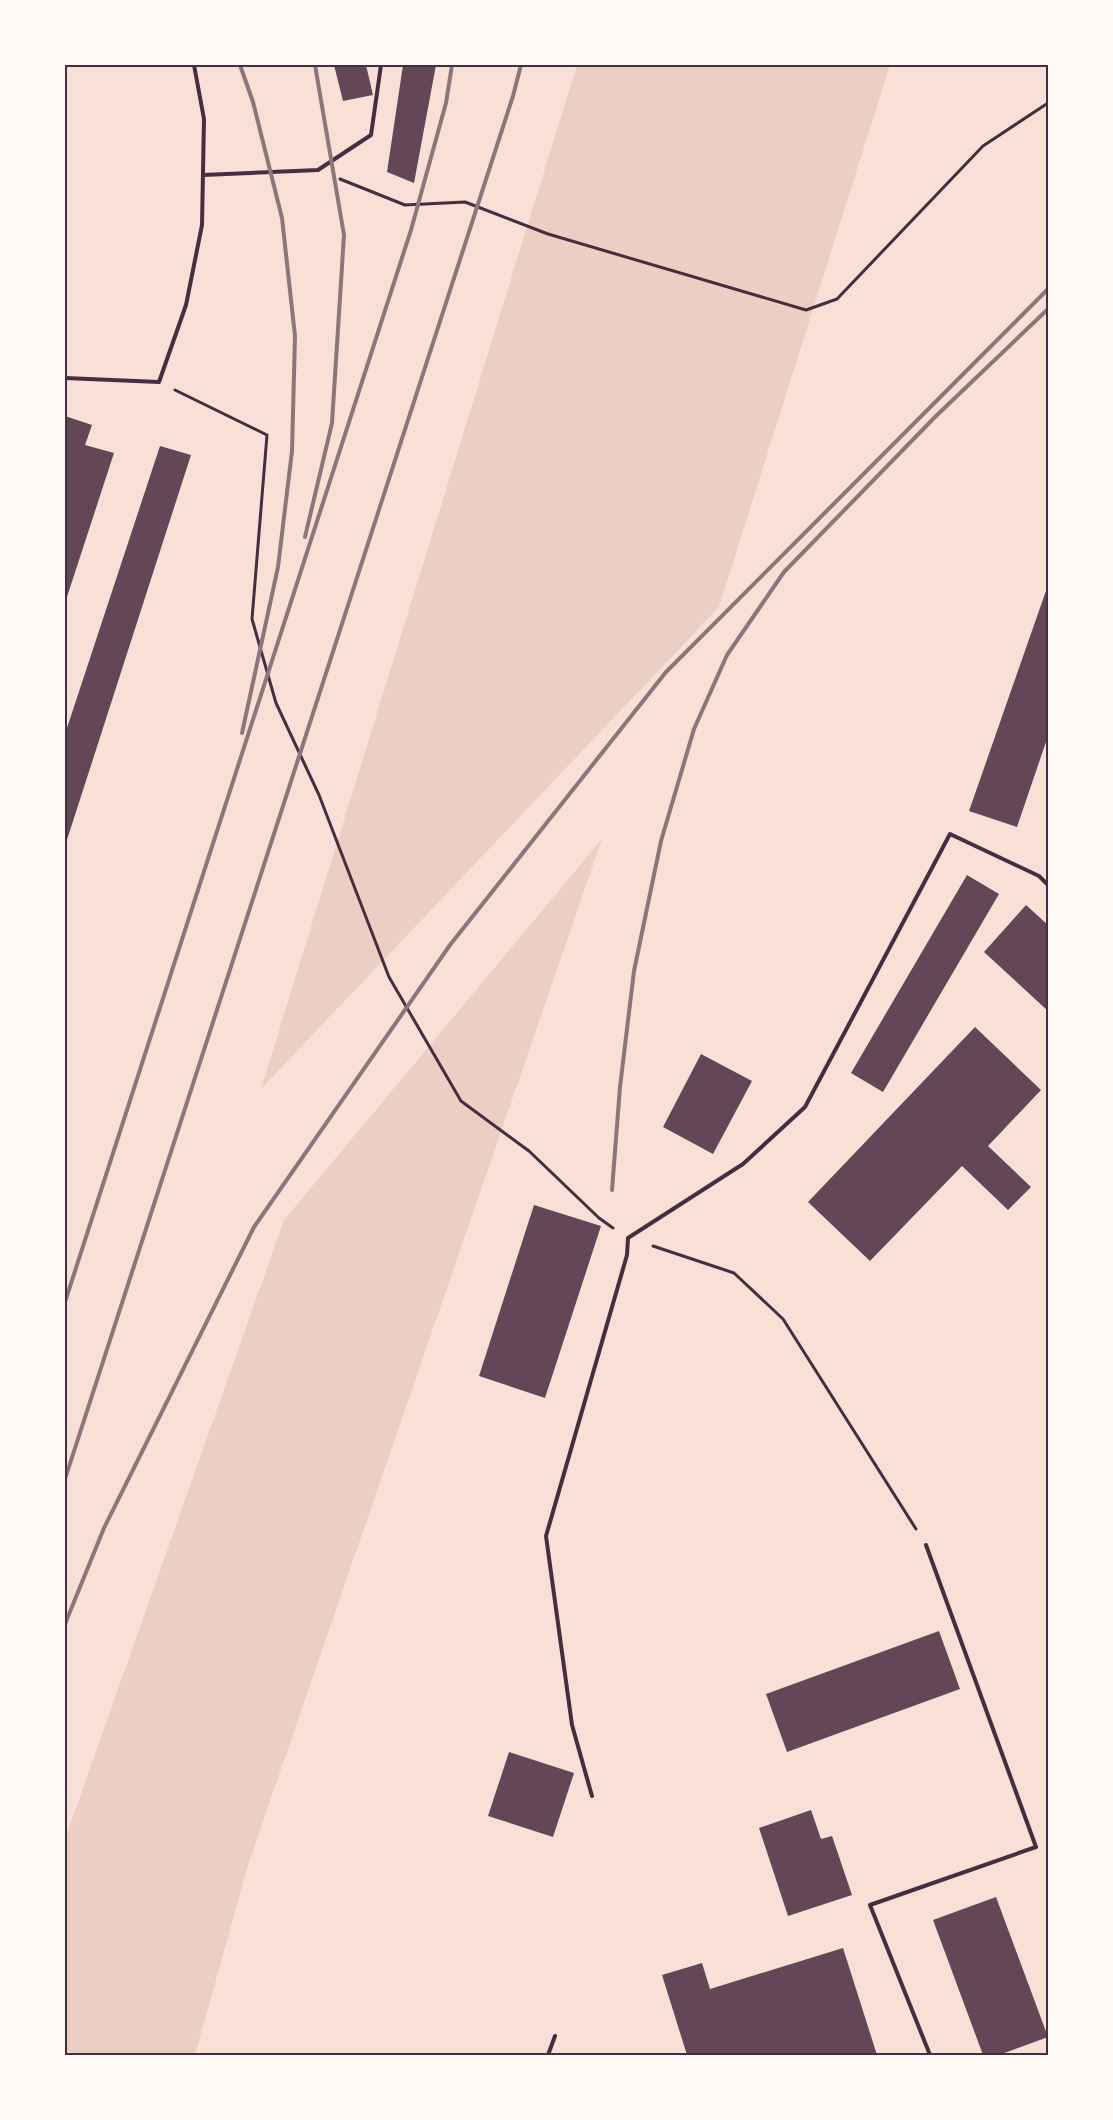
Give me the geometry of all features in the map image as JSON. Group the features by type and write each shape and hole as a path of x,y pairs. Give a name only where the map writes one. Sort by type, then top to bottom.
{"lane":[{"path":"65,378 159,382 186,305 202,225 204,119 194,65"},
{"path":"203,175 318,170 371,135 381,65"},
{"path":"592,1796 572,1725 546,1536 627,1255 628,1238 743,1164 805,1107 950,834 1040,876 1048,885"},
{"path":"926,1545 1036,1846 870,1905 930,2055"},
{"path":"548,2055 555,2036"}],"path":[{"path":"318,170 405,204 465,202 548,234 806,310 837,299 983,146 1048,103"},
{"path":"159,382 268,435 252,620 276,703 319,795 389,977 461,1101 529,1151 599,1218 628,1238 734,1273 783,1319 926,1545"}],"shaded area":[{"path":"577,65 890,65 719,607 261,1089"},
{"path":"602,839 249,1862 195,2055 65,2055 65,1839 284,1220"}],"building":[{"path":"334,65 366,65 373,95 343,101"},
{"path":"403,65 436,65 414,183 387,172"},
{"path":"65,416 92,425 85,445 114,453 65,603"},
{"path":"160,446 191,455 65,846 65,734"},
{"path":"1048,585 1048,736 1017,827 969,811"},
{"path":"967,875 999,894 883,1092 851,1073"},
{"path":"1026,905 1048,925 1048,1011 984,952"},
{"path":"975,1027 1041,1090 988,1146 1031,1187 1008,1210 962,1166 870,1261 808,1202"},
{"path":"701,1054 752,1081 713,1154 663,1127"},
{"path":"534,1205 601,1226 545,1398 479,1376"},
{"path":"939,1631 960,1689 787,1752 766,1694"},
{"path":"509,1752 574,1773 553,1837 488,1816"},
{"path":"811,1810 821,1839 832,1836 852,1895 788,1916 759,1828"},
{"path":"996,1897 1048,2037 999,2055 983,2055 933,1920"},
{"path":"843,1948 877,2055 687,2055 662,1975 702,1963 710,1989"}],"railway":[{"path":"240,65 253,102 282,218 295,336 292,451 278,567 242,733"},
{"path":"305,537 332,423 344,235 315,65"},
{"path":"65,1302 411,230 446,103 452,65"},
{"path":"65,1479 513,96 521,65"},
{"path":"65,1624 104,1528 254,1227 450,945 666,672 1048,289"},
{"path":"612,1190 620,1087 634,971 661,841 694,729 727,655 784,572 935,417 1048,309"}]}
